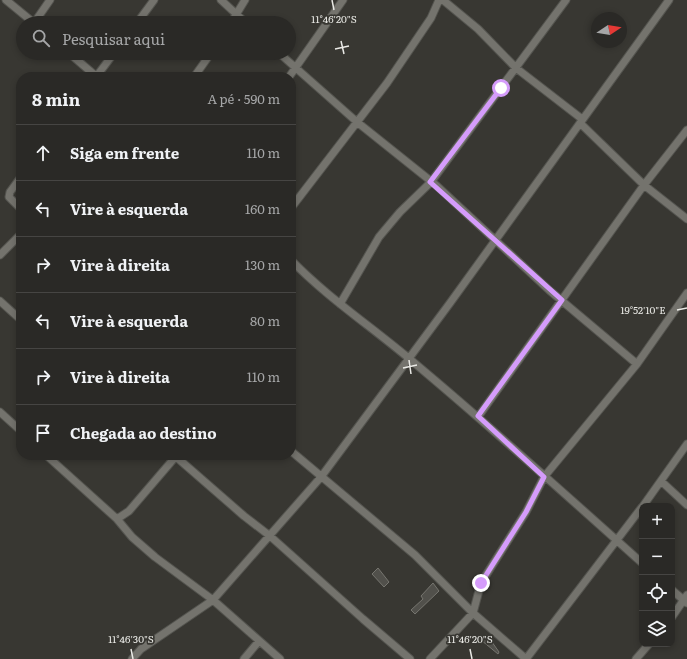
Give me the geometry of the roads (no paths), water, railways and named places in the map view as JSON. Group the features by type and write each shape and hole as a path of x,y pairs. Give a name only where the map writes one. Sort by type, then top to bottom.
{"street":[{"path":"6,0 25,16"},
{"path":"39,16 50,0"},
{"path":"143,16 154,0"},
{"path":"221,0 236,14 246,0"},
{"path":"293,72 342,0"},
{"path":"296,201 387,83 431,18 439,0"},
{"path":"443,0 478,29 516,68 581,121 644,185 687,219"},
{"path":"340,304 379,237 400,212 430,182 566,0"},
{"path":"132,659 141,649 213,600 321,477 410,359 668,0"},
{"path":"77,60 90,72"},
{"path":"100,72 109,60"},
{"path":"198,72 206,60"},
{"path":"287,60 357,122 430,182 494,241 637,364"},
{"path":"478,416 644,185 687,130"},
{"path":"16,184 10,192 9,197 16,204"},
{"path":"0,256 16,239"},
{"path":"296,265 322,290 410,359 478,416 544,477 618,540 639,560"},
{"path":"430,659 473,613 481,583 526,512 544,477 637,364 687,293"},
{"path":"0,301 16,315"},
{"path":"0,412 16,426"},
{"path":"645,503 687,444"},
{"path":"296,455 414,555 473,613 526,659 639,511"},
{"path":"52,460 117,519 132,537 155,557 213,600 280,659"},
{"path":"117,519 129,511 173,460"},
{"path":"181,460 244,516 270,536 362,620 410,659"},
{"path":"661,481 687,505"},
{"path":"675,592 686,600 675,613"},
{"path":"244,659 259,641"},
{"path":"636,659 646,647"}]}
